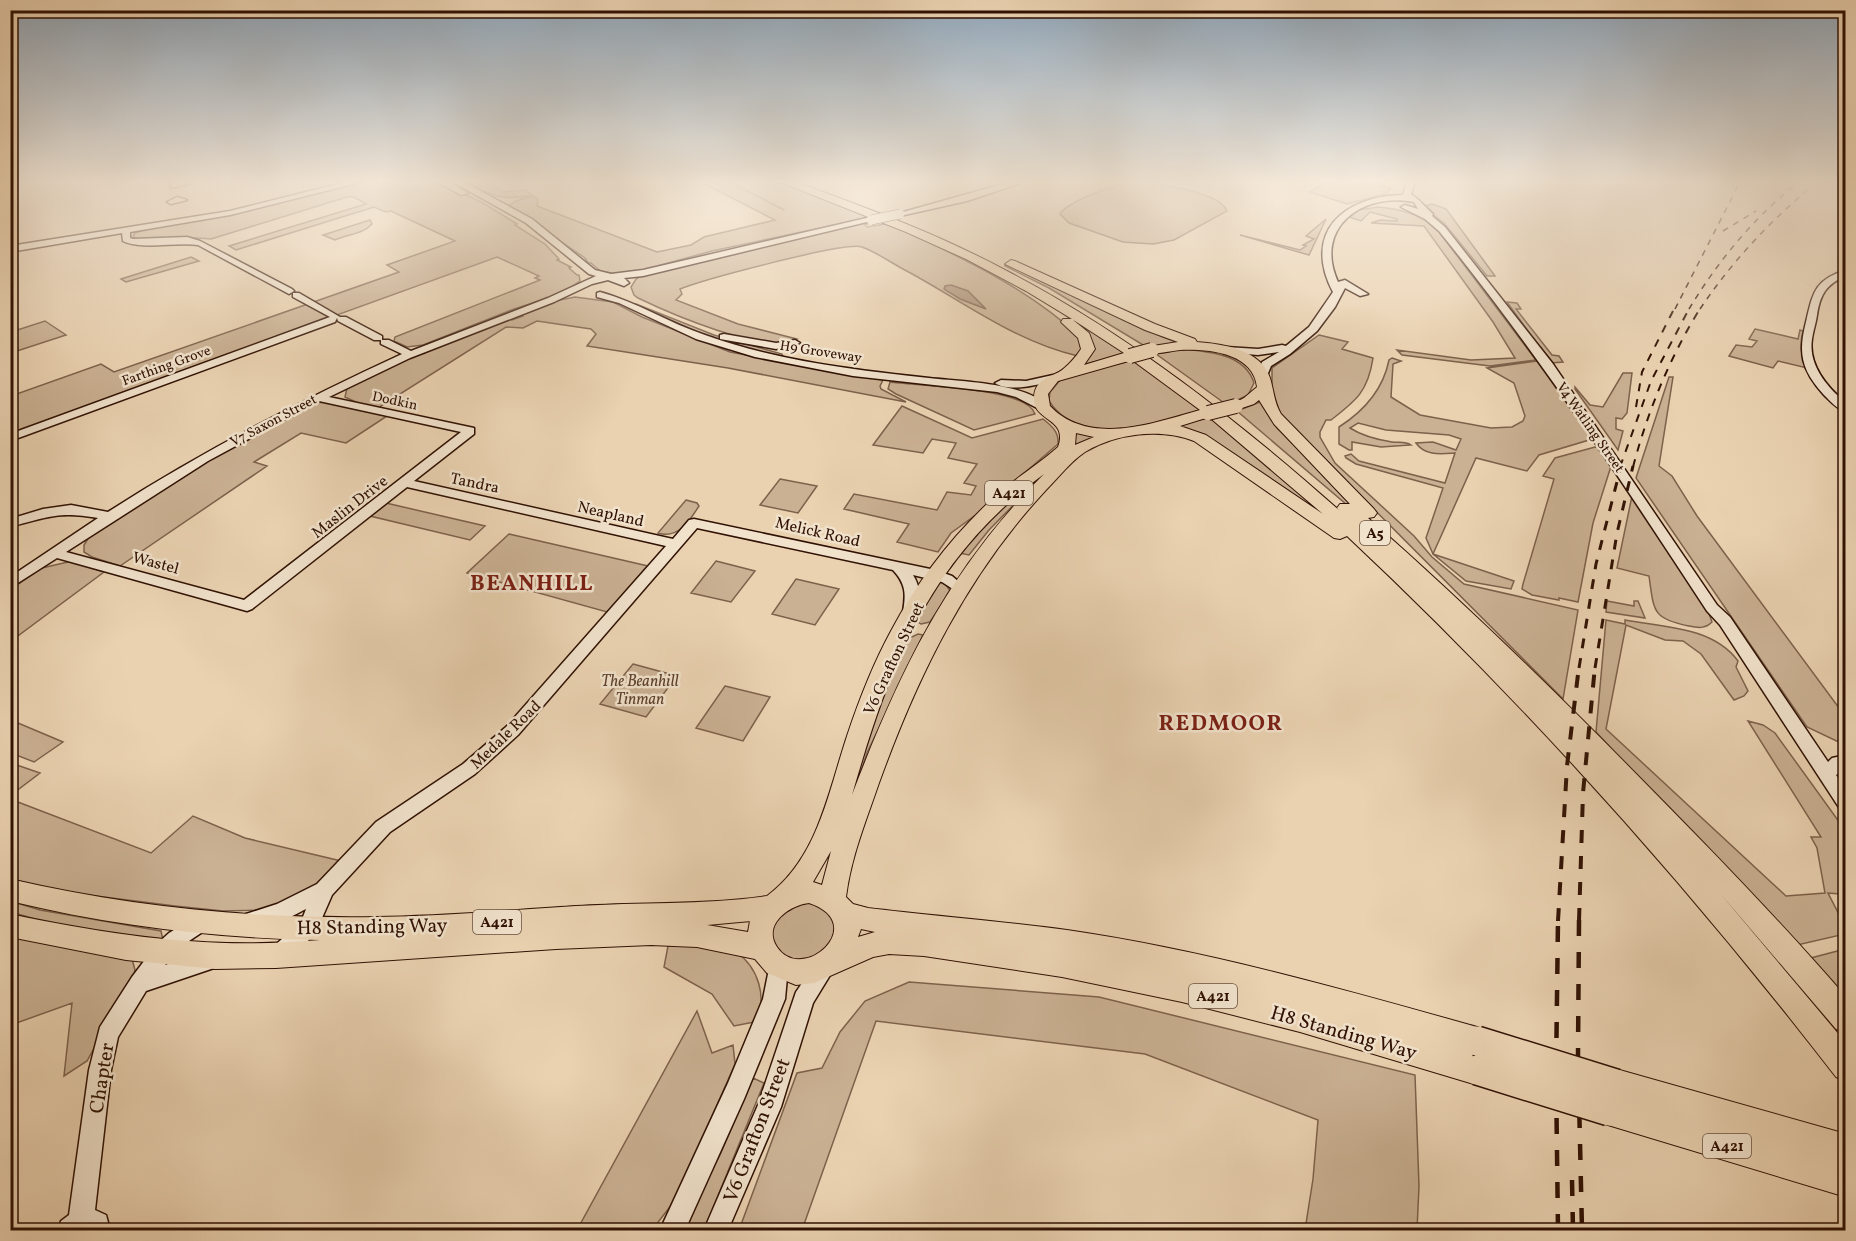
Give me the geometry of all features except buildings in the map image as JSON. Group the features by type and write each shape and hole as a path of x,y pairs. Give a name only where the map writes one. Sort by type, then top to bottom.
{"highway":[{"path":"940,240 1036,300 1084,336 1088,344 1086,355 1045,385 1041,393 1045,408"},
{"name":"A5","path":"941,240 1030,288 1127,350 1225,423 1295,480 1437,610 1597,771 1798,1006 1845,1067"},
{"path":"942,240 1019,268 1150,327 1246,360 1263,382 1268,405 1279,421 1402,546 1462,613"},
{"name":"A5","path":"942,240 993,261 1071,303 1139,346 1193,384 1311,478 1462,613 1611,762 1730,887 1845,1019"},
{"path":"1056,377 1152,350 1180,345 1207,347"},
{"name":"A421","path":"1045,408 1063,423 1091,431 1121,434 1150,429 1236,406 1255,397 1263,382"},
{"name":"V6 Grafton Street","path":"839,906 836,874 844,819 866,713 910,614 949,571 1001,499 1065,449 1069,442 1069,434 1063,423"},
{"path":"1150,429 1179,430 1200,438 1358,546 1437,610"},
{"name":"V6 Grafton Street","path":"949,571 974,563 1020,507 1076,452 1098,440 1121,434"},
{"name":"V6 Grafton Street","path":"778,903 802,882 844,819 933,632 949,571"},
{"name":"H8 Standing Way","path":"10,890 98,910 147,917 215,924 264,922 294,942 330,951 488,940 638,924"},
{"name":"A421","path":"809,892 822,894 839,906 849,925 848,937 842,949 830,962 802,971 770,957 761,927 778,903 809,892"},
{"name":"H8 Standing Way","path":"10,925 68,938 170,945 216,958 294,942 376,929 684,924 778,903"},
{"name":"H8 Standing Way","path":"839,906 898,933 944,938 1067,942 1169,961 1348,1004 1477,1041 1613,1097 1845,1181"},
{"path":"147,917 170,945"},
{"name":"H8 Standing Way","path":"684,924 728,938 770,957"},
{"name":"H8 Standing Way","path":"830,962 898,933"},
{"name":"H8 Standing Way","path":"944,938 1175,987 1346,1031 1477,1070 1613,1097 1845,1150"}],"street":[{"path":"10,247 46,240"},
{"path":"10,247 63,240"},
{"path":"129,240 129,242 136,243 183,240 200,244 336,318 409,354"},
{"path":"546,240 583,274 583,291 595,295 614,293 643,273"},
{"path":"608,277 643,273 782,240"},
{"path":"1328,240 1325,245 1328,262 1339,287 1363,294"},
{"path":"1263,382 1266,364 1294,344 1322,319 1339,287 1335,253 1329,240"},
{"name":"V4 Watling Street","path":"1451,240 1578,408 1712,608 1726,636 1790,735 1845,812"},
{"name":"V4 Watling Street","path":"1454,240 1461,252"},
{"path":"1328,262 1332,260 1335,253"},
{"path":"1845,273 1826,282 1814,296 1806,350 1808,361 1821,384 1845,409"},
{"name":"V7 Saxon Street","path":"558,298 583,274 608,277"},
{"path":"608,277 620,279 624,285"},
{"name":"H9 Groveway","path":"624,285 634,304 700,337 735,349 821,368 1012,384 1026,384 1056,377"},
{"name":"V7 Saxon Street","path":"93,519 109,516 237,438 366,373 409,354 558,298 595,295"},
{"name":"H9 Groveway","path":"595,295 634,304 724,336 877,372"},
{"name":"Farthing Grove","path":"10,438 336,318"},
{"path":"724,336 776,346 795,344"},
{"path":"1221,350 1264,352 1294,344"},
{"path":"339,403 344,389 392,357 397,349"},
{"path":"786,352 784,357 788,359 821,368"},
{"name":"H9 Groveway","path":"903,375 1004,390 1020,395 1045,408"},
{"name":"Dodkin","path":"315,397 470,431"},
{"name":"Maslin Drive","path":"247,606 470,431"},
{"name":"Tandra","path":"405,483 538,513"},
{"path":"10,523 58,510 71,509 93,519"},
{"name":"Neapland","path":"538,513 676,544"},
{"path":"10,585 69,543 93,519"},
{"path":"76,558 81,542 93,519"},
{"name":"Melick Road","path":"694,523 898,567 949,571"},
{"name":"Medale Road","path":"294,942 324,890 383,827 470,769 512,731 694,523"},
{"name":"Wastel","path":"55,553 247,606"},
{"path":"898,567 909,578 913,586 910,614"},
{"name":"V4 Watling Street","path":"1712,608 1725,621 1845,804"},
{"path":"1826,774 1838,763 1845,762"},
{"path":"264,922 324,890"},
{"name":"Chapter","path":"83,1228 100,1070 108,1034 139,984 170,945 215,924"},
{"name":"V6 Grafton Street","path":"672,1230 774,999 770,957"},
{"path":"139,984 216,958"},
{"name":"V6 Grafton Street","path":"716,1230 769,1107 804,999 830,962"}],"green space":[{"path":"249,240 268,240 236,250 229,246"},
{"path":"453,240 539,240 559,259 557,260 571,267 569,268 579,275 580,281 561,294 514,309 423,345 407,347 394,341 395,337 540,280 535,278 539,276 497,257 11,433 11,396 101,364 114,372 399,272 387,265 455,241"},
{"path":"559,240 625,240 657,252 691,245 699,240 764,240 619,274 597,271 599,270 588,263 585,258"},
{"path":"789,240 923,240 993,275 1039,304 1080,337 1082,347 1078,356 1054,349 1009,330 862,247 803,255 680,289 682,294 676,300 738,324 797,339 783,343 742,338 671,313 634,295 631,287 636,279 683,264"},
{"path":"1117,240 1174,240 1153,244"},
{"path":"1257,240 1300,250 1306,246 1303,245 1316,240 1309,255"},
{"path":"1434,240 1445,240 1536,360 1490,366 1402,355 1397,350 1471,360 1515,358 1493,322"},
{"path":"1458,240 1469,240 1495,276 1487,276"},
{"path":"191,257 199,261 126,282 121,279"},
{"path":"1005,266 1182,344 1148,348 1049,288"},
{"path":"575,297 613,302 642,317 730,352 883,380 881,389 906,402 728,368 587,346 596,334 591,329 537,321 523,328 506,327 378,408 360,404 345,397 347,388 404,358 508,318 512,320 523,316 521,313"},
{"path":"1507,302 1517,303 1521,309 1516,309 1552,355 1559,356 1563,362 1551,363"},
{"path":"636,304 714,335 782,354 784,359 694,332 633,305"},
{"path":"1057,310 1115,345 1125,354 1082,365 1094,350 1090,340 1076,323"},
{"path":"45,321 66,335 11,353 11,332"},
{"path":"1755,329 1798,339 1800,330 1803,331 1801,350 1807,368 1778,361 1773,368 1729,356 1736,345 1752,347 1757,341 1749,339"},
{"path":"1319,335 1348,342 1342,349 1373,358 1368,379 1360,394 1331,420 1326,420 1320,432 1320,437 1335,463 1414,536 1432,557 1464,584 1578,610 1563,699 1280,415 1272,397 1272,368"},
{"path":"1183,349 1215,353 1235,360 1249,373 1254,383 1248,395 1227,405 1156,354"},
{"path":"1392,358 1401,361 1393,364 1391,397 1420,415 1491,428 1512,427 1523,421 1525,416 1514,383 1487,368 1537,361 1592,434 1589,440 1539,455 1527,471 1476,458 1433,554 1426,538 1443,488 1356,464 1345,456 1351,454 1359,461 1445,483 1455,453 1428,452 1416,443 1433,442 1456,450 1461,439 1449,435 1386,430 1358,423 1350,428 1376,439 1411,445 1381,447 1352,442 1352,450 1349,450 1339,444 1339,427 1357,414 1371,399"},
{"path":"1134,360 1201,411 1142,426 1099,429 1080,425 1063,416 1049,401 1050,392 1062,378"},
{"path":"1623,373 1632,373 1627,413 1622,419 1616,418 1616,429 1623,431 1618,450 1575,387 1590,405 1603,407"},
{"path":"1669,377 1673,377 1659,466 1672,476 1697,516 1845,716 1845,745 1807,727 1636,478"},
{"path":"890,382 993,393 1028,405 1035,414 974,430 896,394 888,389"},
{"path":"324,402 387,416 346,443 301,433 254,462 267,466 120,566 84,552 84,545 89,537 177,478 307,404"},
{"path":"1260,402 1277,428 1359,508 1353,510 1237,411"},
{"path":"902,406 972,438 1043,419 1054,430 1058,444 977,514 951,533 938,552 897,542 909,524 844,509 854,494 937,510 947,492 971,495 976,486 964,483 977,464 948,458 956,443 932,439 923,453 873,445"},
{"path":"1213,417 1351,534 1196,432 1172,426"},
{"path":"1073,432 1096,437 1052,466 989,530 969,555 959,553 969,537 1045,466"},
{"path":"1595,447 1602,448 1612,463 1593,523 1578,602 1532,595 1522,589 1554,479 1543,476 1555,458"},
{"path":"780,479 817,486 798,513 760,505"},
{"path":"1632,496 1707,608 1712,622 1707,626 1689,626 1661,616 1654,605 1649,576 1617,568"},
{"path":"686,500 697,503 699,506 687,523 671,534 658,533"},
{"path":"386,503 485,526 470,540 370,516"},
{"path":"509,534 648,566 607,612 467,573"},
{"path":"1433,554 1514,581 1511,589 1466,581"},
{"path":"72,561 104,572 11,641 11,589 42,568"},
{"path":"716,561 755,571 731,602 691,593"},
{"path":"796,579 839,589 815,625 772,614"},
{"path":"939,581 945,583 950,591 930,622 921,624 915,620"},
{"path":"1607,601 1634,606 1634,601 1638,601 1645,618 1606,612"},
{"path":"1606,620 1625,624 1625,620 1687,630 1715,641 1738,661 1736,667 1748,691 1744,696 1734,700 1701,654 1683,641 1665,640 1626,625 1606,729 1786,896 1825,893 1817,848 1811,837 1821,837 1748,721 1763,725 1775,733 1845,830 1845,905 1840,894 1828,893 1844,924 1845,934 1793,946 1596,732"},
{"path":"918,634 923,635 867,753 849,806 859,746 905,640"},
{"name":"The Beanhill Tinman","path":"633,664 677,676 646,717 600,704"},
{"path":"725,686 770,697 743,741 696,728"},
{"path":"10,720 63,742 34,762 11,753"},
{"path":"10,763 40,773 11,795"},
{"path":"10,799 151,853 193,816 245,838 341,861 310,890 270,910 223,911 48,890 11,880"},
{"path":"10,901 40,910 161,931 163,940 62,927 11,912"},
{"path":"807,901 826,908 837,925 832,946 804,964 773,953 770,923 776,914"},
{"path":"11,930 132,959 135,970 133,978 87,1061 64,1076 72,1003 11,1025"},
{"path":"704,941 736,952 750,966 761,994 761,1003 754,1022 734,1026 712,994 664,967 668,946"},
{"path":"1845,949 1845,1005 1807,959"},
{"path":"909,982 1099,997 1415,1075 1419,1186 1417,1230 1305,1230 1313,1179 1318,1120 1145,1054 876,1021 802,1230 739,1230 797,1073 822,1068 840,1032 865,1001"},
{"path":"697,1011 712,1053 733,1045 735,1064 676,1199 652,1230 577,1230"},
{"path":"753,1078 764,1083 704,1230 679,1230 720,1155"}],"shaded area":[{"path":"951,285 968,291 986,309 960,299 944,289 945,286"}],"railway":[{"path":"1675,309 1710,240"},
{"path":"1689,309 1738,240"},
{"path":"1700,309 1755,240"},
{"path":"1636,407 1642,372 1675,307"},
{"path":"1620,467 1651,381 1690,307"},
{"path":"1633,467 1661,384 1679,345 1701,307"},
{"path":"1579,668 1596,564 1621,466"},
{"path":"1595,668 1617,533 1633,466"},
{"path":"1558,921 1567,766 1579,666"},
{"path":"1579,921 1583,793 1595,666"},
{"path":"1558,920 1556,1075 1558,1230"},
{"path":"1579,920 1578,1055 1582,1230"},
{"path":"1572,1180 1573,1230"}],"district":[{"name":"BEANHILL","path":"532,582"},
{"name":"REDMOOR","path":"1221,722"}]}
